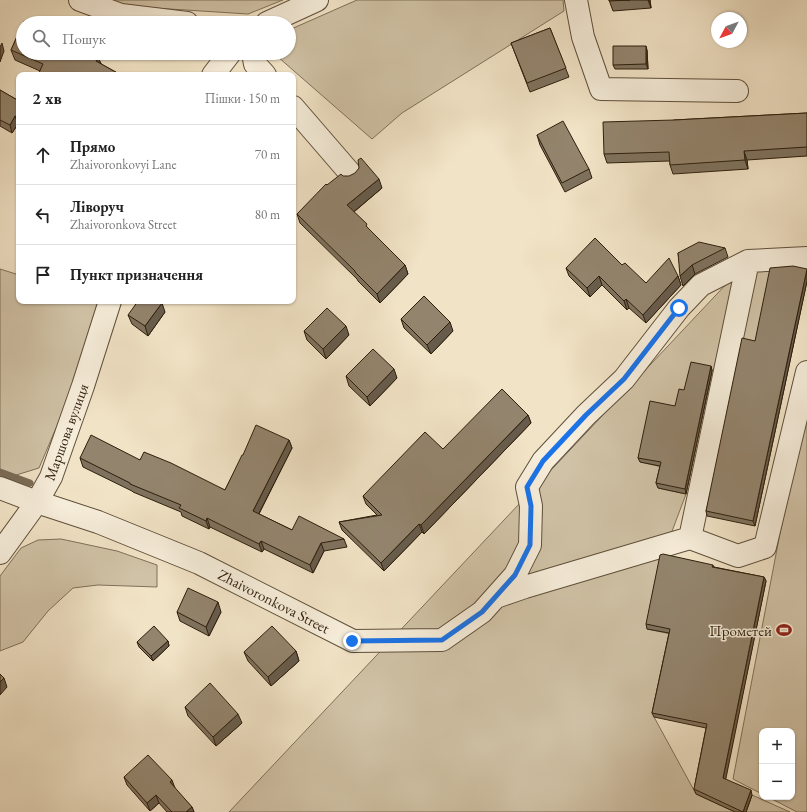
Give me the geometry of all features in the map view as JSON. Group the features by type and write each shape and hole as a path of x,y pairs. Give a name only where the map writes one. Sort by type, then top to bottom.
{"street":[{"path":"80,0 121,15 129,16"},
{"path":"282,16 317,0"},
{"path":"576,0 582,37 601,89 737,91"},
{"path":"215,72 225,60"},
{"path":"254,60 255,64 262,72"},
{"path":"296,110 350,172"},
{"path":"690,538 748,261 807,258"},
{"name":"Zhaivoronkova Street","path":"0,488 98,522 199,563 352,641 442,640 482,612 515,575 530,545 531,506 527,487 543,461 586,415 624,379 683,303 702,285 748,261"},
{"name":"Маршова вулиця","path":"0,553 37,502 51,477 83,386 109,304"},
{"path":"496,597 690,538 738,556 765,547 807,372"}],"shaded area":[{"path":"111,0 283,0 248,14 123,6"},
{"path":"357,0 563,0 564,11 402,113 372,139 281,60 296,60 296,27"},
{"path":"748,261 773,267 770,348 742,342 686,395 640,462 662,467 658,488 686,494 662,558 647,629 671,634 654,717 696,794 735,812 229,812"},
{"path":"0,269 16,274 16,304 102,304 85,360 39,468 13,476 0,469"},
{"name":"Прометей","path":"807,417 807,812 797,812 774,800 795,800 795,728 759,728 759,792 733,779 781,528"},
{"path":"61,539 117,551 157,565 157,587 98,585 73,588 48,611 23,642 0,651 0,576 21,548 38,540"},
{"path":"752,795 759,798 759,800 763,800 790,812 746,812"}],"building":[{"path":"609,0 630,0 609,1"},
{"path":"550,28 566,68 527,83 511,43"},
{"path":"16,39 16,52 11,50"},
{"path":"613,46 646,46 646,64 613,65"},
{"path":"34,60 96,60 116,72 39,72 43,64"},
{"path":"0,90 16,99 16,116 10,125 0,120"},
{"path":"807,113 807,147 744,151 745,160 670,165 669,152 604,154 603,122"},
{"path":"563,121 589,169 562,183 537,135"},
{"path":"361,158 379,179 347,205 405,265 377,294 297,214 326,184 327,185 341,174 343,176 349,176 355,173 359,168 358,160"},
{"path":"595,238 622,265 625,263 646,283 669,258 678,276 643,315 626,299 624,301 599,276 587,288 566,268"},
{"path":"699,242 725,248 692,265 680,276 678,253"},
{"path":"793,266 807,269 753,521 706,511 742,338 755,341 770,268"},
{"path":"424,296 450,322 427,345 401,319"},
{"path":"136,304 161,304 145,326 128,315"},
{"path":"327,308 346,326 323,349 304,331"},
{"path":"373,349 394,369 367,397 346,376"},
{"path":"691,362 711,366 685,489 656,483 661,462 638,458 650,401 675,406 679,389 684,390"},
{"path":"502,389 528,415 421,525 419,524 381,563 339,522 382,515 363,496 425,432 443,449"},
{"path":"256,425 289,440 253,511 292,530 299,516 344,539 321,543 310,565 261,541 259,544 207,518 206,521 179,508 181,505 130,484 80,458 91,435 140,460 144,452 171,463 225,490"},
{"path":"663,554 713,565 712,567 764,577 723,778 751,790 743,812 694,789 707,724 652,713 670,629 646,624 660,555"},
{"path":"188,588 218,602 206,627 177,612"},
{"path":"154,626 168,641 151,656 137,642"},
{"path":"272,626 296,651 268,677 244,652"},
{"path":"0,674 4,678 0,682"},
{"path":"210,683 238,714 213,737 185,707"},
{"path":"148,755 172,780 170,782 192,807 186,812 172,812 156,795 147,803 124,777"}],"waterway":[{"path":"0,472 30,483"}],"place":[{"name":"Прометей","path":"784,630"}],"route":[{"path":"352,641 442,640 482,612 515,575 530,545 531,506 527,487 543,461 586,415 624,379 679,308"}]}
